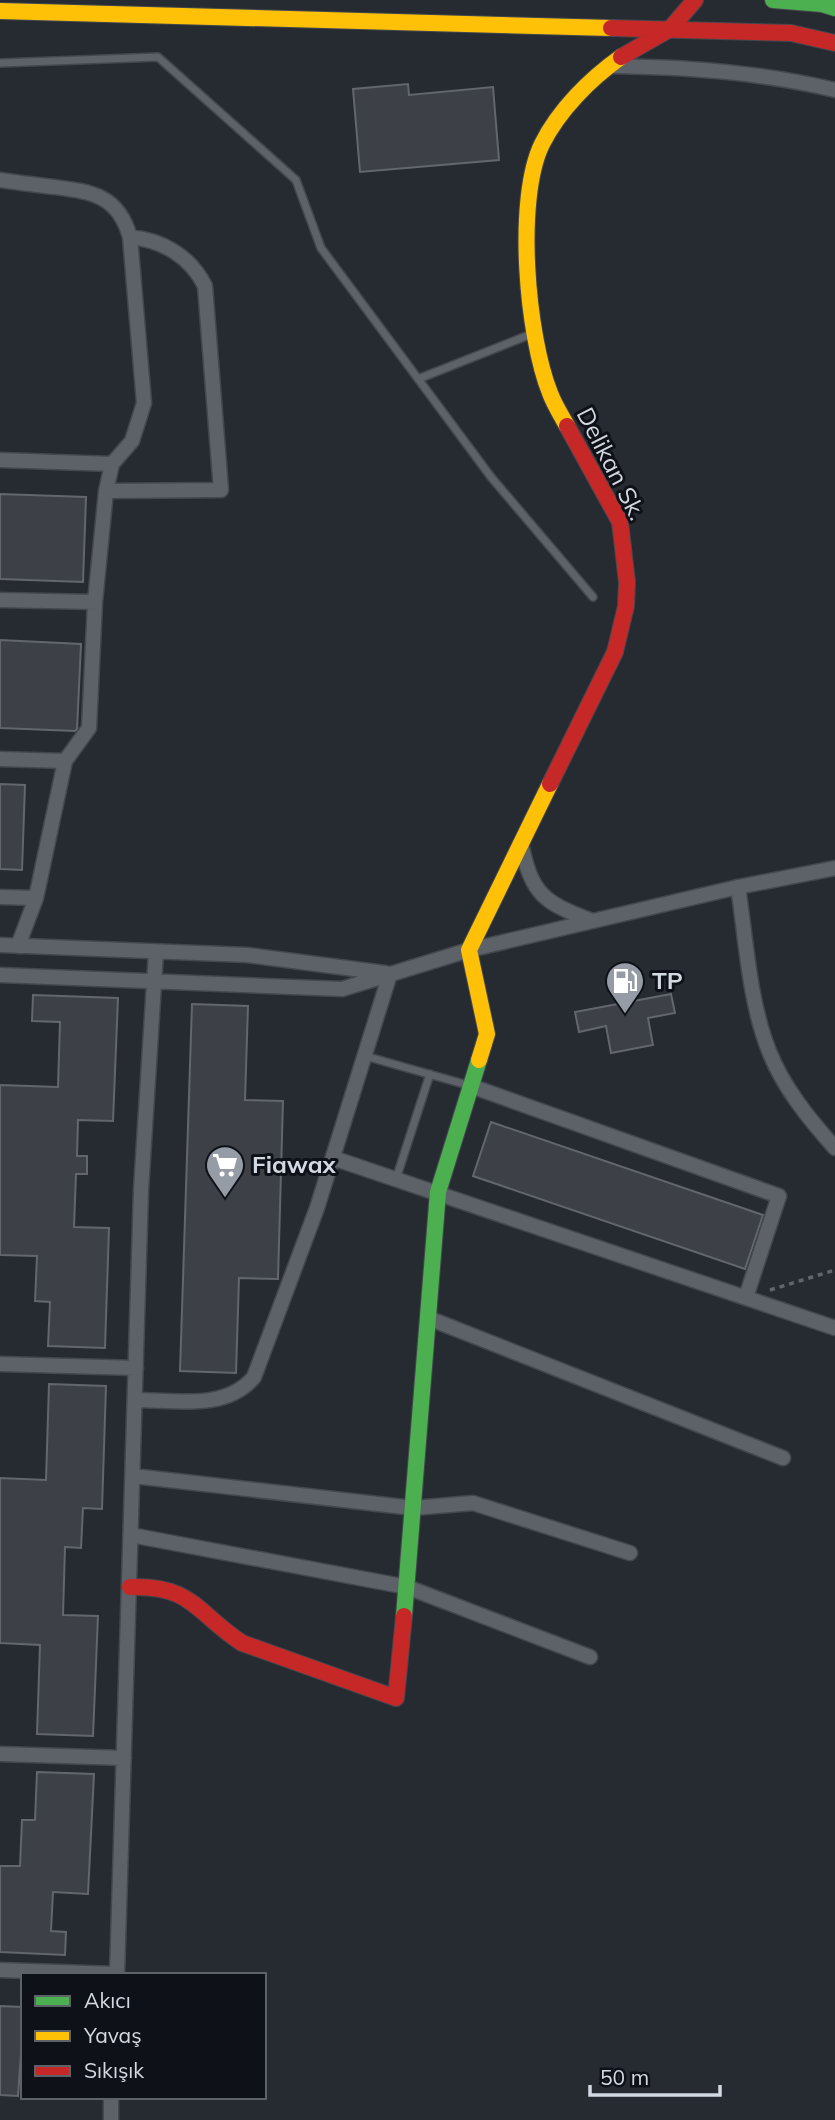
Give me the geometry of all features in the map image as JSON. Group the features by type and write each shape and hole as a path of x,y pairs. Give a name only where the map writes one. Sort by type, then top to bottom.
{"street":[{"path":"670,29 695,0"},
{"path":"773,0 825,4"},
{"path":"0,11 791,33 835,43"},
{"name":"Delikan Sk.","path":"469,950 615,652 622,629 627,582 626,552 620,522 550,394 534,333 526,253 530,188 536,159 554,124 575,98 608,66 648,38 670,29"},
{"path":"608,66 698,68 835,90"},
{"path":"0,180 80,190 100,196 116,209 127,226 144,403 132,441 112,464 106,491 95,602 89,728 65,761 36,898 18,946"},
{"path":"106,491 221,490 205,286 196,271 175,251 153,241 130,237"},
{"path":"0,460 112,464"},
{"path":"0,600 95,602"},
{"path":"0,759 65,761"},
{"path":"521,843 527,871 544,897 559,908 593,921"},
{"path":"0,975 342,989 469,950 738,887 835,868"},
{"path":"738,887 758,1017 769,1052 790,1091 835,1148"},
{"path":"0,897 36,898"},
{"path":"0,945 247,956 390,974"},
{"path":"130,1587 152,1586 174,1591 195,1602 221,1629 242,1643 396,1698 414,1508 438,1192 487,1034 469,950"},
{"path":"117,1973 141,1190 156,952"},
{"path":"135,1400 225,1398 240,1391 254,1377 313,1220 390,974"},
{"path":"471,1086 779,1196 746,1297"},
{"path":"333,1158 835,1328"},
{"path":"428,1318 783,1458"},
{"path":"0,1364 136,1368"},
{"path":"133,1476 414,1508 472,1503 630,1553"},
{"path":"131,1535 407,1587 590,1657"},
{"path":"0,1754 124,1758"},
{"path":"0,1970 88,1973"},
{"path":"111,2099 111,2120"}],"lane":[{"path":"1,63 158,57 296,180 321,248 491,477 593,597"},
{"path":"418,379 534,333"},
{"path":"365,1056 471,1086"},
{"path":"396,1179 430,1074"}],"path":[{"path":"746,1297 835,1270"}],"building":[{"path":"408,84 409,95 493,87 499,160 360,172 353,89"},
{"path":"0,494 86,497 83,582 0,579"},
{"path":"0,640 81,644 75,731 0,728"},
{"path":"0,784 25,785 22,870 0,869"},
{"path":"671,994 675,1013 648,1018 653,1045 611,1053 606,1026 579,1032 575,1012"},
{"path":"33,995 118,998 113,1121 78,1120 77,1156 87,1156 87,1174 76,1174 74,1227 109,1228 105,1348 48,1346 50,1302 35,1301 37,1256 0,1255 0,1085 58,1087 60,1022 32,1021"},
{"path":"192,1004 248,1006 245,1100 283,1101 278,1279 239,1278 236,1373 180,1371"},
{"path":"491,1122 763,1215 745,1269 473,1176"},
{"path":"49,1384 106,1386 102,1509 83,1508 81,1548 65,1547 63,1615 98,1616 93,1736 37,1734 40,1645 0,1643 0,1478 46,1480"},
{"path":"37,1772 94,1774 88,1894 53,1892 51,1931 66,1932 65,1955 0,1952 0,1866 20,1866 22,1820 35,1820"},
{"path":"0,2006 21,2007 18,2096 0,2095"}],"traffic: fast":[{"path":"773,0 822,4 835,8"},
{"path":"404,1616 438,1192 479,1060"}],"traffic: slow":[{"path":"0,11 611,28"},
{"path":"567,426 550,393 535,338 527,268 529,198 534,168 549,131 576,96 621,57"},
{"path":"479,1060 487,1034 469,950 550,784"}],"traffic: jam":[{"path":"621,57 670,29 695,0"},
{"path":"611,28 791,33 835,43"},
{"path":"550,784 615,652 626,606 627,582 620,522 567,426"},
{"path":"130,1587 151,1588 181,1596 242,1643 396,1698 404,1616"}],"place":[{"name":"TP","path":"625,1015"},
{"name":"Fiawax","path":"225,1199"}]}
